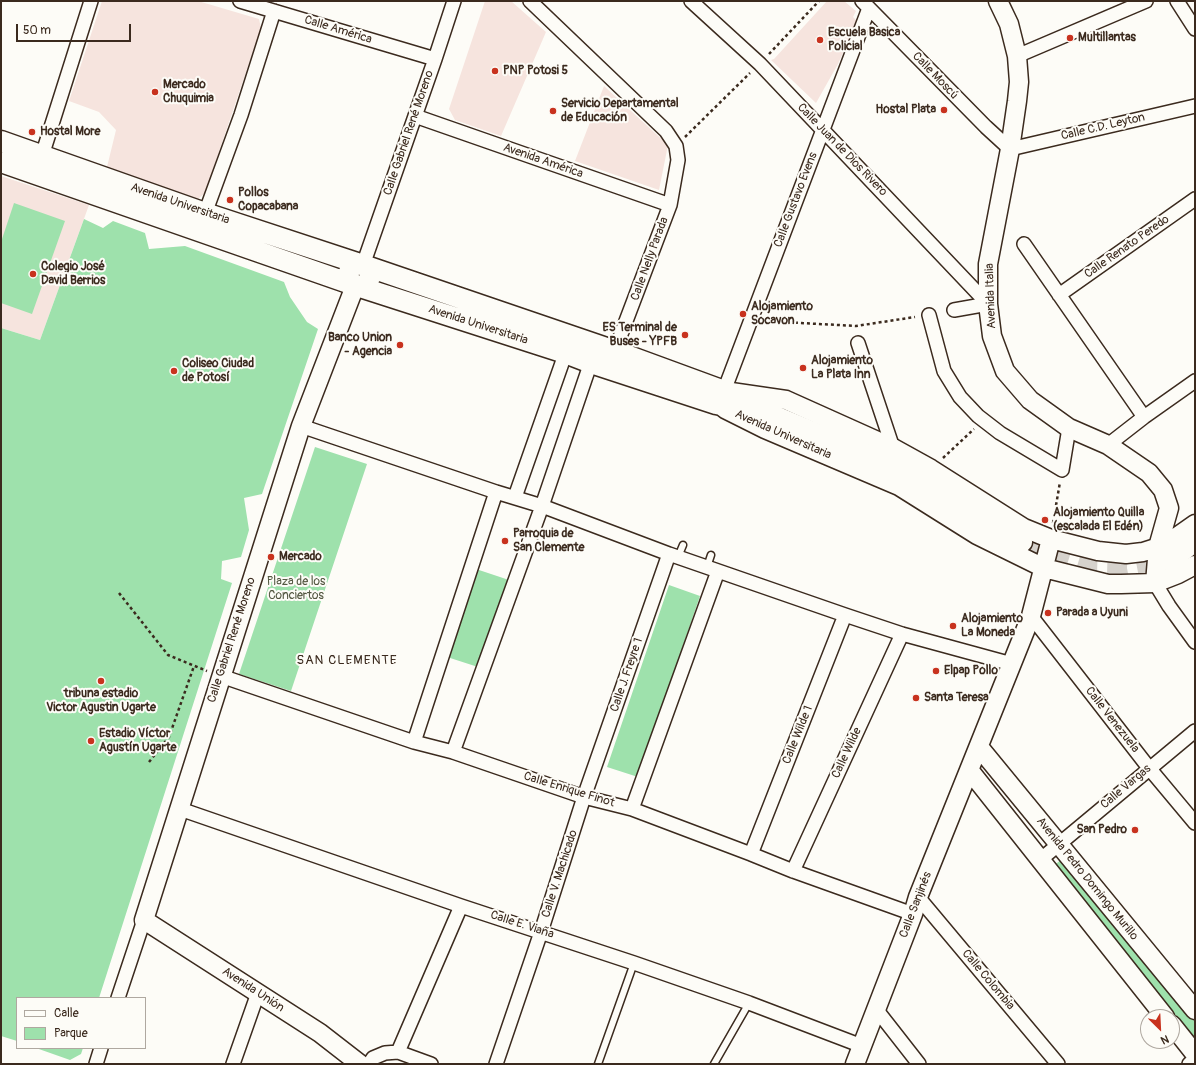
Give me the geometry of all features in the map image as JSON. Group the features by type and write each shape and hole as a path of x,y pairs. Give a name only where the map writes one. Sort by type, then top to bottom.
{"main road":[{"name":"Avenida Italia","path":"998,1 1009,24 1016,56 1019,82 1010,149 988,264 988,304 992,336 1005,371 1030,400 1070,428 1108,445 1149,473 1163,490 1169,508"},
{"name":"Avenida Universitaria","path":"1,142 43,155 355,286 568,345"},
{"name":"Avenida Universitaria","path":"1,162 36,174 202,222 363,265 568,345 720,398 765,429 899,486 977,535 1044,568 1108,584 1155,583 1178,574 1195,565"},
{"path":"355,286 349,280 348,272 352,266 363,265"},
{"name":"Calle Gabriel René Moreno","path":"144,920 301,426 355,286"},
{"name":"Avenida Universitaria","path":"720,398 786,400 893,448 931,469 1024,528 1050,539 1098,551 1126,554 1143,552 1164,554"},
{"path":"720,398 770,414 898,468 1022,542"},
{"path":"1164,554 1194,530 1181,523 1169,508"},
{"path":"1155,583 1164,554 1169,508"},
{"name":"Calle Sanjinés","path":"855,1064 913,914 918,897 970,771 1031,616 1050,539"},
{"name":"Avenida Pedro Domingo Murillo","path":"979,748 1195,1010"},
{"name":"Avenida Pedro Domingo Murillo","path":"970,771 1159,1009"},
{"name":"Avenida Unión","path":"144,920 320,1033 360,1064"},
{"path":"1180,1036 1195,1054"}],"street":[{"path":"36,174 91,1"},
{"name":"Calle América","path":"240,1 435,59"},
{"name":"Calle Gabriel René Moreno","path":"363,265 454,1"},
{"path":"530,1 666,131 676,146"},
{"name":"Calle Juan de Dios Rivero","path":"691,1 760,64 988,304"},
{"path":"1016,56 1146,1"},
{"path":"1178,1 1195,29"},
{"name":"Calle Gustavo Evens","path":"720,398 822,130 865,5"},
{"name":"Calle Moscú","path":"865,5 986,127 1010,149"},
{"path":"202,222 241,115 274,11"},
{"name":"Calle C.D. Leyton","path":"1010,149 1195,106"},
{"name":"Avenida América","path":"415,116 670,205"},
{"name":"Calle Nelly Parada","path":"453,752 542,506 603,357 670,205 678,160 676,146"},
{"name":"Calle Renato Peredo","path":"1059,295 1195,199"},
{"path":"1024,244 1144,417"},
{"path":"954,310 988,304"},
{"path":"929,315 944,371 960,397 978,416 1000,433 1062,470 1070,428"},
{"path":"858,343 893,448"},
{"path":"515,497 568,345"},
{"path":"1108,445 1144,417 1195,381"},
{"path":"301,426 712,564 845,615 902,634 1012,664"},
{"path":"414,742 496,492"},
{"name":"Calle J. Freyre 1","path":"584,797 677,552"},
{"path":"632,809 712,564"},
{"path":"1155,583 1169,606 1195,642"},
{"name":"Calle Wilde 1","path":"751,854 845,615"},
{"name":"Calle Venezuela","path":"1031,616 1149,768 1195,823"},
{"name":"Calle Wilde","path":"793,871 902,634"},
{"name":"Calle Enrique Finot","path":"221,676 414,742 453,752 584,797 632,809 793,871 913,914"},
{"name":"Calle Vargas","path":"1040,860 1195,730"},
{"name":"Calle V. Machicado","path":"496,1064 542,932 584,797"},
{"name":"Calle E. Viaña","path":"180,809 461,906 634,963 749,1003 862,1046"},
{"name":"Calle Colombia","path":"918,897 1058,1064"},
{"path":"398,1052 461,906"},
{"name":"Calle Gabriel René Moreno","path":"118,997 144,920"},
{"path":"233,1064 258,993"},
{"path":"876,1009 919,1064"},
{"path":"96,1064 101,1049"},
{"path":"369,1064 373,1058 385,1053 398,1052 432,1064"},
{"path":"1188,1064 1195,1059"}],"lane":[{"path":"598,1064 634,963"},
{"path":"714,1064 749,1003"}],"path":[{"path":"676,146 760,64 819,1"},
{"path":"750,320 856,326 929,315"},
{"path":"931,469 983,420"},
{"path":"1050,539 1062,470"},
{"path":"119,593 168,655 221,676"},
{"path":"149,762 169,737 194,666"}],"shaded area":[{"name":"Mercado Chuquimia","path":"102,1 198,1 259,19 261,28 205,193 198,199 107,167 116,130 99,112 69,101"},
{"name":"PNP Potosi 5","path":"485,1 511,1 546,32 501,136 455,120 449,109"},
{"name":"Escuela Basica Policial","path":"827,1 844,1 856,11 853,17 857,21 838,64 816,103 771,60 774,59"},
{"path":"604,86 668,145 659,190 575,161"},
{"name":"Colegio José David Berrios","path":"1,176 89,205 40,340 1,328"}],"green space":[{"path":"14,203 65,221 32,314 1,303 1,242"},
{"path":"84,219 103,228 113,221 145,233 149,249 185,246 284,282 290,297 307,322 318,329 262,494 244,498 249,530 241,557 222,561 221,579 232,583 99,997 16,997 16,1041 1,1036 1,328 40,340"},
{"name":"Plaza de los Conciertos","path":"315,447 367,464 291,691 239,674"},
{"path":"476,569 509,580 478,667 447,657"},
{"path":"669,585 700,596 638,777 607,767"},
{"path":"1062,859 1195,1022 1194,1041 1180,1024 1180,1009 1168,1009 1052,867"},
{"path":"39,1049 83,1049 81,1054 70,1060"}],"tunnel":[{"path":"1022,542 1056,557 1092,568 1127,569 1170,561"}],"place":[{"name":"Multillantas","path":"1070,38"},
{"name":"Escuela Basica Policial","path":"820,40"},
{"name":"PNP Potosi 5","path":"495,71"},
{"name":"Mercado Chuquimia","path":"155,92"},
{"name":"Hostal Plata","path":"944,110"},
{"name":"Servicio Departamental de Educación","path":"553,111"},
{"name":"Hostal More","path":"32,132"},
{"name":"Pollos Copacabana","path":"230,200"},
{"name":"Colegio José David Berrios","path":"33,274"},
{"name":"Alojamiento Socavon","path":"743,314"},
{"name":"ES Terminal de Buses - YPFB","path":"685,335"},
{"name":"Banco Union - Agencia","path":"400,345"},
{"name":"Alojamiento La Plata Inn","path":"803,368"},
{"name":"Coliseo Ciudad de Potosí","path":"174,371"},
{"name":"Alojamiento Quilla (escalada El Edén)","path":"1045,520"},
{"name":"Parroquia de San Clemente","path":"505,541"},
{"name":"Mercado","path":"271,557"},
{"name":"Parada a Uyuni","path":"1048,613"},
{"name":"Alojamiento La Moneda","path":"953,626"},
{"name":"Elpap Pollo","path":"936,671"},
{"name":"tribuna estadio Victor Agustin Ugarte","path":"101,681"},
{"name":"Santa Teresa","path":"916,698"},
{"name":"Estadio Víctor Agustín Ugarte","path":"91,741"},
{"name":"San Pedro","path":"1135,830"}],"district":[{"name":"SAN CLEMENTE","path":"347,661"}]}
